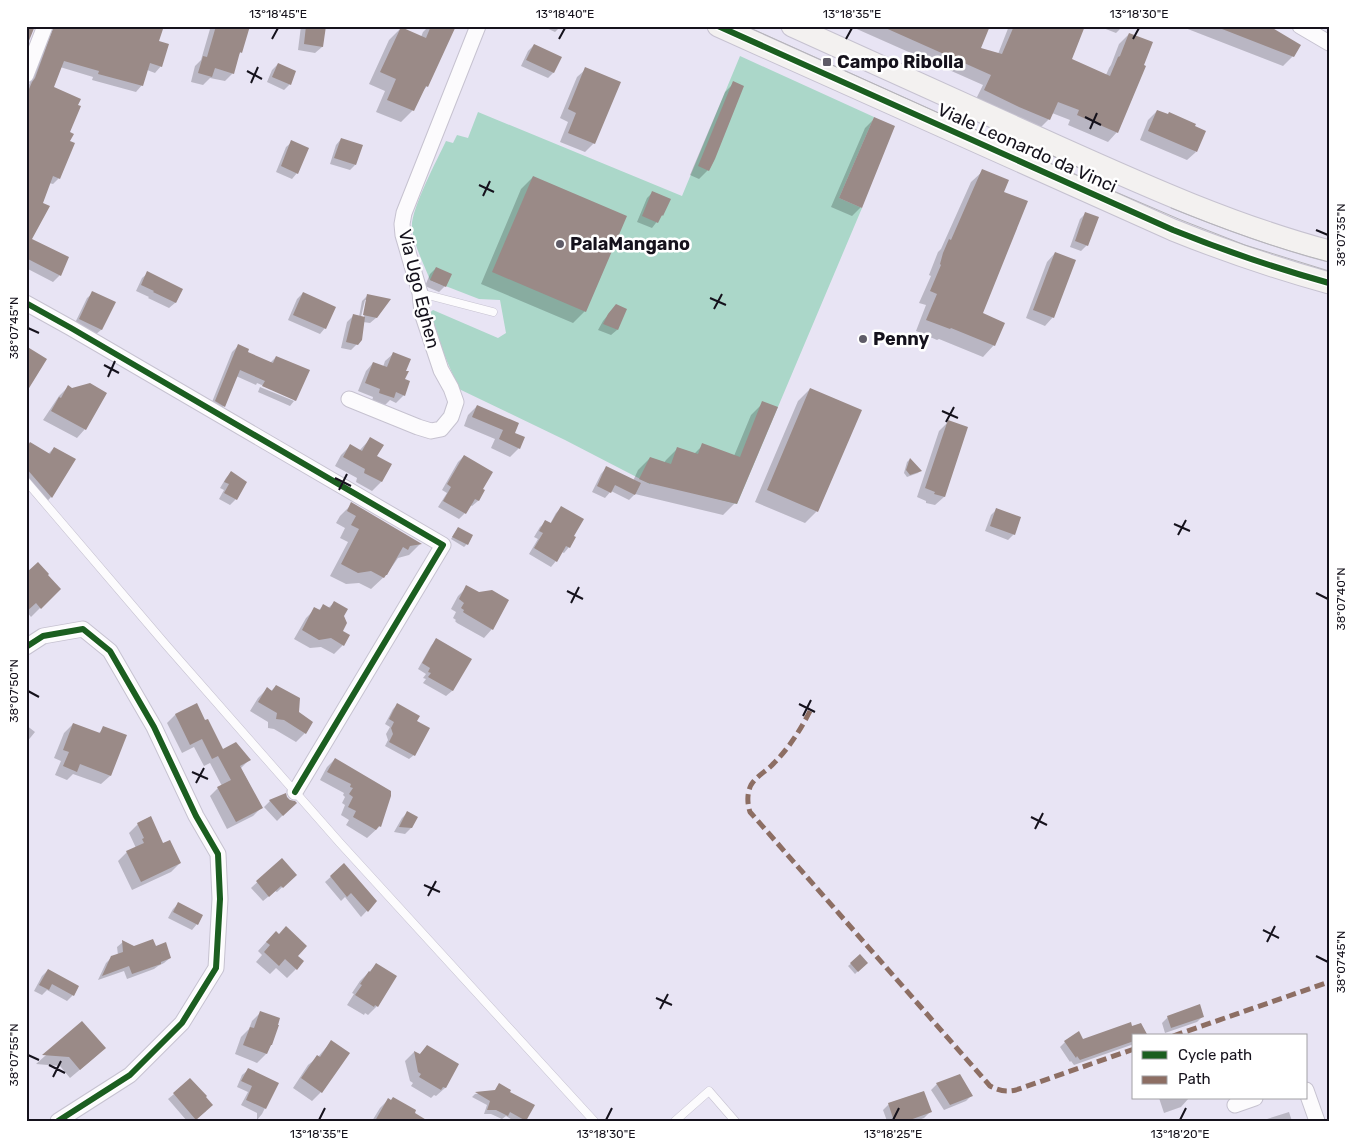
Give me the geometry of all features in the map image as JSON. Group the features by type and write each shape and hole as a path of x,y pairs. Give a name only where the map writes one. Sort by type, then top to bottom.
{"street":[{"path":"26,75 45,26"},
{"name":"Via Ugo Eghen","path":"349,399 431,431 441,429 451,417 456,402 441,370 422,313 420,293 403,235 402,224 404,213 478,26"},
{"name":"Viale Leonardo da Vinci","path":"718,26 1173,230 1256,262 1329,283"},
{"name":"Viale Leonardo da Vinci","path":"792,26 1155,189 1242,224 1282,238 1329,251"},
{"path":"1300,26 1329,43"},
{"path":"1062,180 1074,153"},
{"path":"26,304 71,328 443,545 295,792"},
{"path":"26,647 43,636 83,629 110,651 154,727 196,816 218,854 220,899 216,968 182,1023 130,1075 58,1121"},
{"path":"1308,1096 1317,1121"},
{"path":"1235,1105 1250,1100"}],"lane":[{"path":"420,293 493,312"},
{"path":"26,481 167,646 340,843 594,1121"},
{"path":"675,1121 709,1091 735,1121"}],"green space":[{"path":"740,56 874,117 839,198 862,208 737,504 651,482 650,484 565,440 459,389 427,315 433,310 498,338 506,333 500,300 479,299 430,280 417,248 412,228 415,210 446,141 453,143 457,135 468,138 478,112 682,196"}],"building":[{"path":"26,26 35,26 26,48"},
{"path":"54,26 164,26 159,41 169,44 162,67 150,63 143,86 98,74 99,71 64,61 54,87 81,99 78,105 81,106 70,132 74,134 70,141 75,143 60,179 53,176 43,203 50,206 32,239 69,257 61,276 26,258 26,96 35,78"},
{"path":"216,26 250,26 234,74 215,68 212,77 198,73 203,56 207,57"},
{"path":"306,26 326,26 323,47 304,44"},
{"path":"431,26 456,26 428,87 426,86 414,111 387,100 396,79 380,72 401,27 426,38"},
{"path":"881,26 990,26 981,48 1002,54 1014,26 1085,26 1072,59 1110,76 1129,33 1153,42 1144,65 1146,66 1118,133 1077,115 1079,110 1058,102 1050,120 1019,107 984,90 991,75"},
{"path":"1217,26 1269,26 1301,45 1294,57"},
{"path":"534,44 562,57 554,73 526,60"},
{"path":"278,63 296,71 291,85 272,77"},
{"path":"585,67 621,82 595,144 568,133 576,113 568,109"},
{"path":"733,81 744,86 709,171 698,166"},
{"path":"1157,110 1168,114 1169,112 1196,124 1195,126 1206,131 1197,152 1148,131"},
{"path":"874,117 895,126 862,208 839,198"},
{"path":"341,138 363,145 356,165 334,158"},
{"path":"291,140 309,148 298,174 281,166"},
{"path":"982,169 1009,180 1004,192 1028,201 983,313 1005,323 995,346 926,320 937,294 930,291 941,265 943,253 949,239 951,240"},
{"name":"PalaMangano","path":"533,176 627,216 586,312 492,272"},
{"path":"652,191 671,199 658,223 642,216"},
{"path":"1085,212 1099,217 1088,246 1075,241"},
{"path":"1055,252 1076,260 1054,318 1033,310"},
{"path":"436,267 452,274 446,287 430,280"},
{"path":"147,271 183,289 176,303 141,285"},
{"path":"92,291 116,302 102,330 79,319"},
{"path":"303,292 336,307 326,329 293,315"},
{"path":"367,294 391,299 377,318 363,315"},
{"path":"616,304 627,309 618,330 603,324"},
{"path":"353,314 365,317 362,340 358,345 346,342"},
{"path":"238,344 249,349 248,352 273,363 276,356 310,370 296,401 262,386 265,381 240,370 225,407 215,401"},
{"path":"26,346 47,359 26,393"},
{"path":"393,352 411,359 406,371 409,371 405,379 410,381 405,396 396,392 394,398 379,393 380,389 365,383 373,362 387,367"},
{"path":"90,383 107,393 86,430 51,411 68,385 72,388"},
{"path":"810,388 862,410 818,512 767,490"},
{"path":"762,401 778,407 737,504 648,483 639,479 650,457 671,464 677,447 698,454 702,443 740,457"},
{"path":"477,405 519,423 515,433 525,437 520,449 499,439 503,430 472,417"},
{"path":"948,420 968,427 945,497 934,494 935,492 925,488"},
{"path":"370,437 384,445 377,456 392,464 382,482 364,473 365,469 343,457 350,444 362,451"},
{"path":"30,442 50,454 54,447 76,459 52,498 26,468 26,449"},
{"path":"464,455 493,472 483,489 485,490 479,501 475,499 466,514 443,501 451,487 447,484"},
{"path":"910,458 922,471 910,475 906,470"},
{"path":"606,466 641,483 635,495 615,485 611,493 597,486"},
{"path":"231,471 247,482 237,500 224,493 229,484 224,482"},
{"path":"351,502 422,544 410,546 408,550 403,547 384,578 371,571 358,573 341,564 359,529 351,525 356,516 347,511"},
{"path":"561,506 584,519 574,536 576,537 570,548 566,546 557,562 534,548 543,533 539,531 545,520 551,523"},
{"path":"996,508 1021,517 1015,535 990,526"},
{"path":"458,527 473,535 468,545 452,537"},
{"path":"38,562 61,589 41,609 36,603 26,612 26,573"},
{"path":"466,585 479,592 492,590 509,600 493,630 463,612 464,610 461,608 464,603 459,599"},
{"path":"334,601 348,609 344,616 347,623 343,631 350,635 344,646 331,638 319,640 302,630 314,607 320,610 323,604 330,608"},
{"path":"436,638 472,659 453,691 428,677 431,673 428,672 430,668 422,663"},
{"path":"276,685 300,698 299,712 313,722 306,734 284,720 276,719 277,713 258,702 267,687 272,691"},
{"path":"197,703 205,720 208,719 223,749 236,742 251,760 240,766 263,808 236,822 217,787 231,780 218,756 212,759 202,739 190,745 175,714"},
{"path":"397,703 420,716 417,721 430,728 415,756 389,742 393,734 391,728 394,722 389,719"},
{"path":"73,723 100,733 103,726 127,735 111,776 80,764 77,772 63,766 69,752 63,750"},
{"path":"335,758 391,791 381,827 379,826 376,830 353,817 356,811 348,807 353,797 349,794 353,788 350,787 351,784 327,772"},
{"path":"286,793 290,800 297,803 283,816 269,800"},
{"path":"407,811 418,817 412,828 399,827"},
{"path":"151,816 163,843 170,840 181,863 141,882 126,851 144,843 142,839 144,838 137,823"},
{"path":"282,858 297,875 283,888 281,886 269,897 256,881"},
{"path":"344,863 377,901 368,912 351,893 347,897 330,876"},
{"path":"178,902 203,915 198,925 173,912"},
{"path":"286,926 307,946 298,956 304,961 297,970 285,959 279,966 264,952 270,945 266,942 276,931 279,934"},
{"path":"153,939 156,946 166,942 171,958 161,962 161,964 132,974 129,966 102,976 111,956 123,952 122,940 134,946"},
{"path":"860,954 868,963 858,972 850,963"},
{"path":"376,963 397,976 378,1007 375,1005 374,1007 355,995 362,985 360,984"},
{"path":"48,969 79,986 74,996 52,984 49,990 39,985"},
{"path":"1200,1004 1204,1017 1171,1028 1167,1016"},
{"path":"260,1011 280,1018 272,1045 267,1054 243,1045 250,1027 254,1028"},
{"path":"82,1021 106,1048 80,1070 69,1057 42,1055"},
{"path":"1131,1022 1132,1026 1141,1023 1147,1034 1132,1034 1132,1042 1080,1060 1077,1056 1076,1058 1064,1041 1079,1031 1083,1039"},
{"path":"331,1040 350,1053 322,1093 301,1078 317,1055 320,1057"},
{"path":"427,1045 459,1064 446,1088 443,1087 441,1090 419,1077 421,1074 418,1072 414,1051 420,1054"},
{"path":"248,1068 279,1083 266,1109 246,1100 252,1086 241,1081"},
{"path":"960,1074 973,1096 950,1105 936,1083"},
{"path":"190,1078 213,1105 196,1120 173,1093"},
{"path":"499,1083 511,1090 510,1092 535,1105 526,1121 510,1112 508,1116 496,1110 487,1110 490,1101 475,1092 495,1090"},
{"path":"924,1091 932,1112 907,1121 894,1121 888,1103"},
{"path":"393,1097 416,1110 415,1113 428,1121 375,1121 388,1098 391,1100"}],"tram line":[{"path":"746,26 1067,171 1181,220 1245,245 1329,271"},
{"path":"1040,150 1088,172"},
{"path":"1171,208 1249,238 1329,262"}],"marked path":[{"path":"810,711 785,751 751,785 748,798 750,812 990,1086 1003,1091 1016,1090 1132,1050"},
{"path":"1179,1034 1329,982"}],"cycle path":[{"path":"718,26 1173,230 1250,259 1329,283"},
{"path":"26,303 443,545 295,792"},
{"path":"26,647 43,636 83,629 110,651 154,727 196,816 218,854 220,899 216,968 182,1023 130,1075 58,1121"}],"place":[{"name":"Campo Ribolla","path":"827,62"},
{"name":"PalaMangano","path":"560,244"},
{"name":"Penny","path":"863,339"}]}
